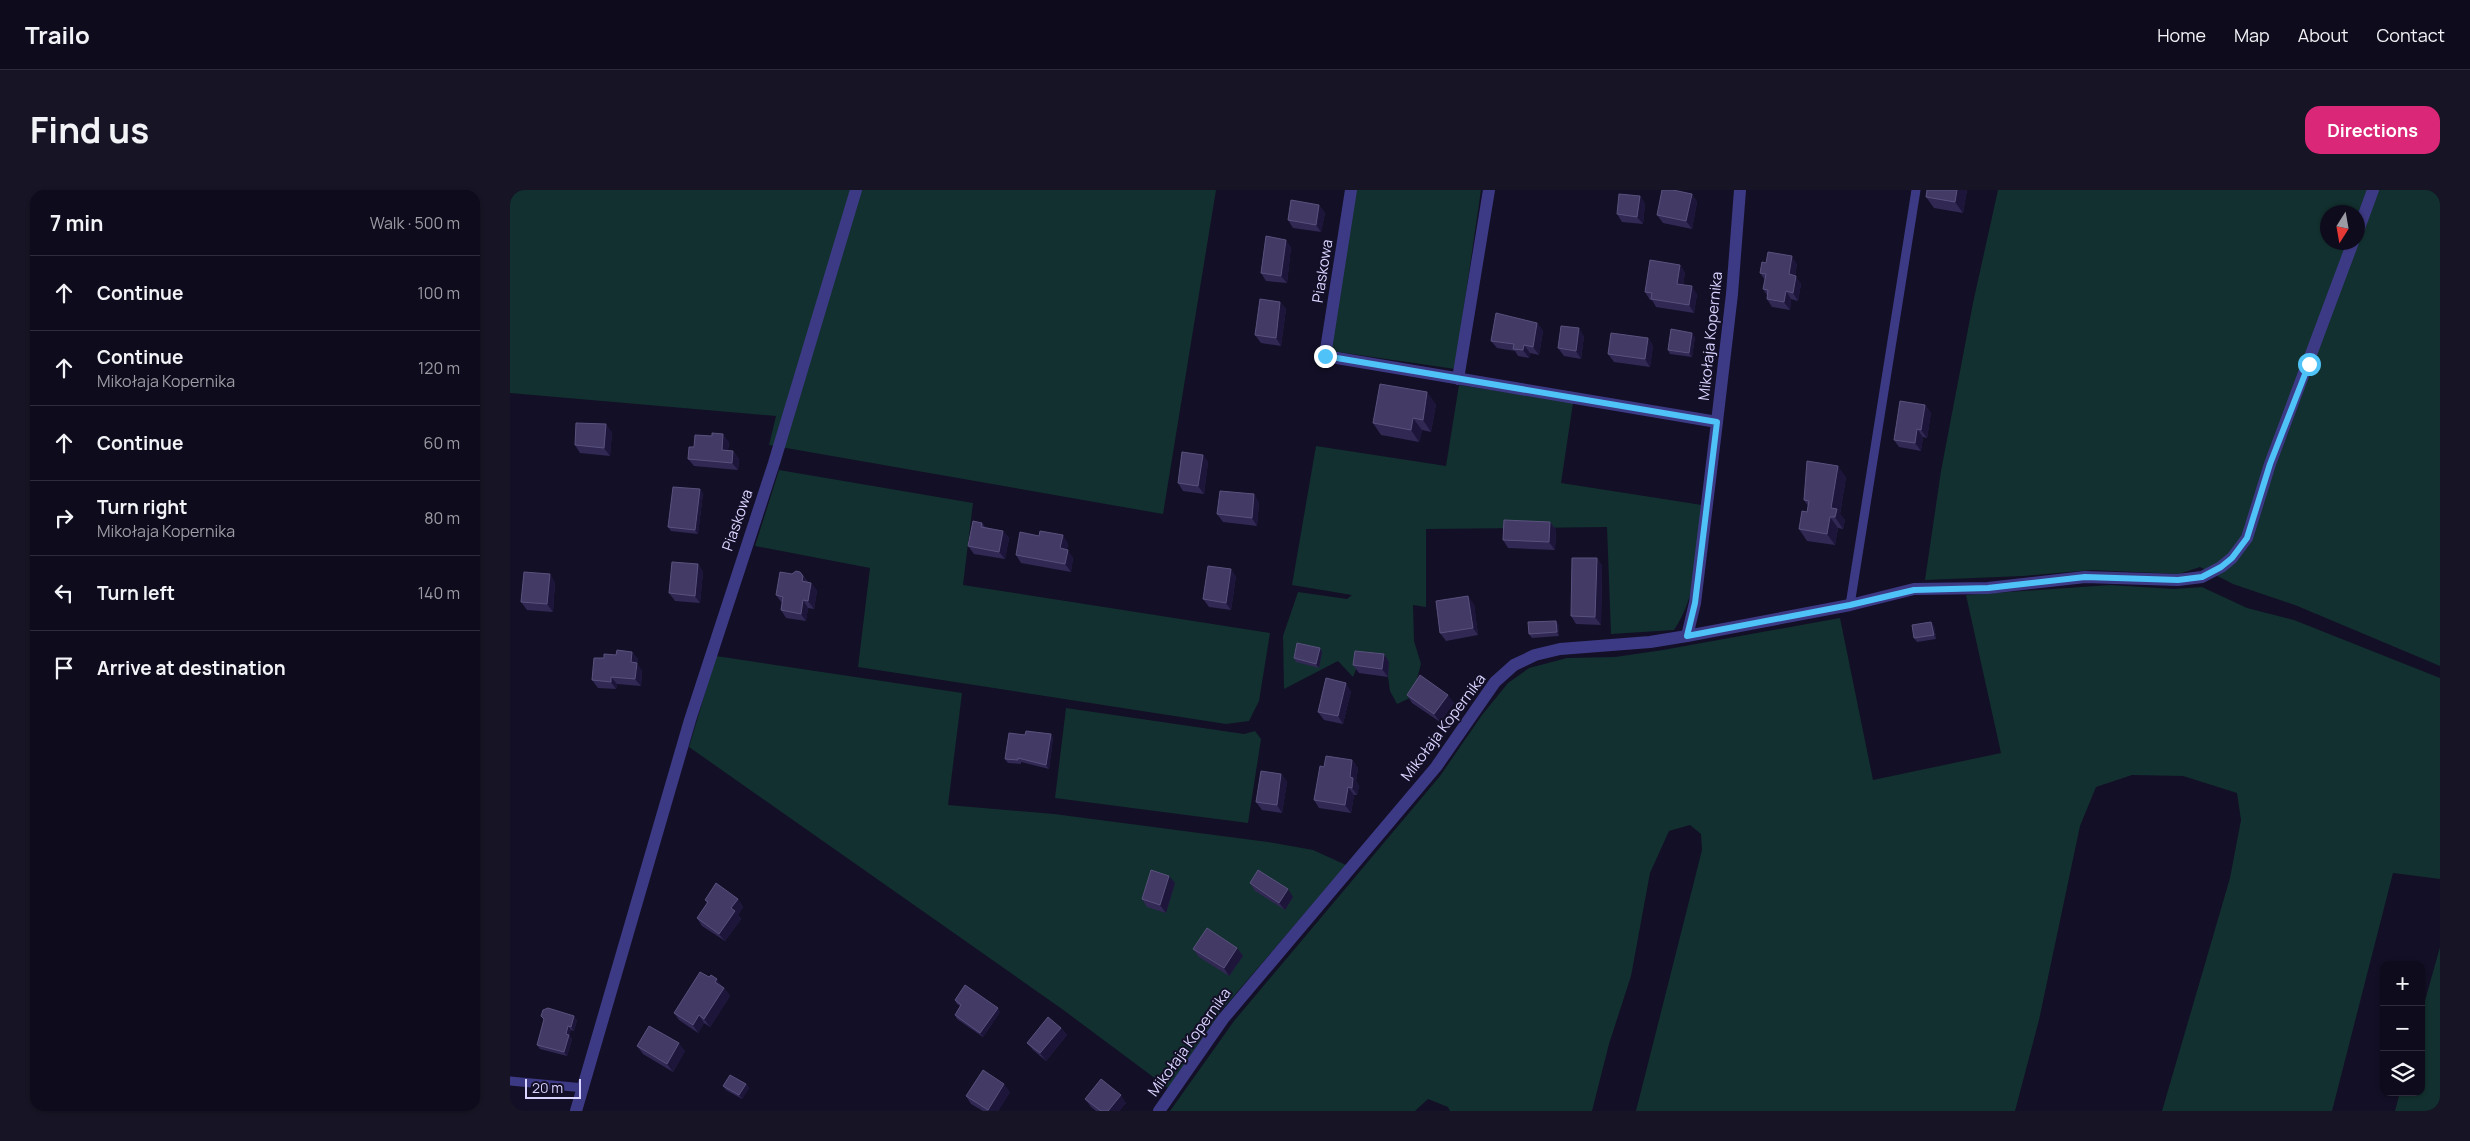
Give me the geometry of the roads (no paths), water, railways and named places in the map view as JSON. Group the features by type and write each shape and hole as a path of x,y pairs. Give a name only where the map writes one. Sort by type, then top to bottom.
{"street":[{"name":"Piaskowa","path":"576,1111 622,958 648,860 714,641 774,463 856,190"},
{"name":"Piaskowa","path":"1351,190 1325,356 1458,379"},
{"path":"1489,190 1458,379 1717,422"},
{"name":"Mikołaja Kopernika","path":"1159,1111 1222,1020 1436,767 1495,682 1514,665 1535,655 1560,649 1650,642 1687,636 1695,603 1717,422 1732,294 1740,190"},
{"path":"2365,212 2373,190"},
{"path":"1687,636 1850,605 1888,594 1938,587 1988,588 2085,577 2178,580 2202,577 2221,567 2232,558 2247,538 2270,464 2350,250"}],"lane":[{"path":"1850,605 1916,190"},
{"path":"510,1081 584,1088"}]}
